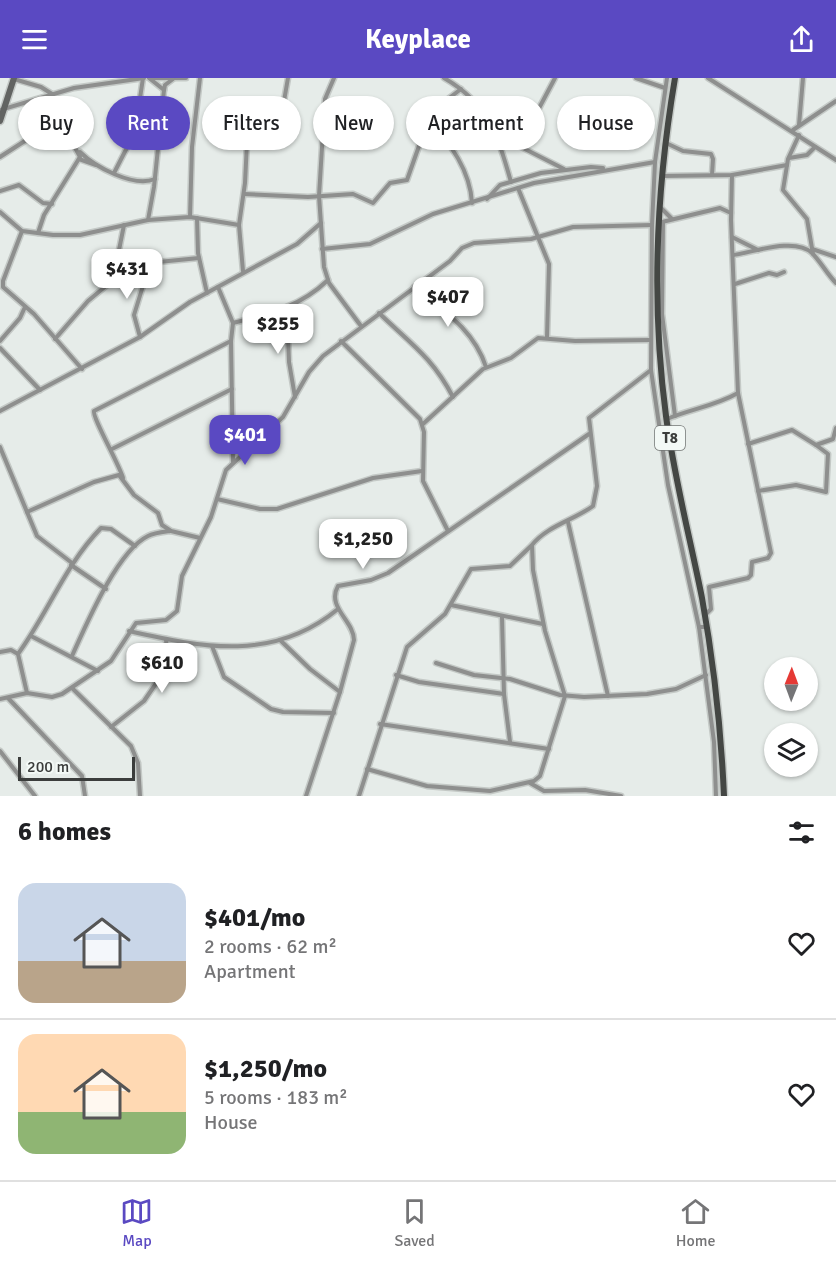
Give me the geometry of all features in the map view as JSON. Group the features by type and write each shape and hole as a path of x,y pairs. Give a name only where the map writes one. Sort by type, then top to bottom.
{"main road":[{"name":"T8","path":"675,78 661,176 657,312 667,419 707,627 720,724 724,796"}],"street":[{"path":"0,121 14,79 41,87 50,96 75,88 141,78 135,132 114,172"},
{"path":"150,78 186,78"},
{"path":"150,78 164,90"},
{"path":"190,217 192,147 200,78"},
{"path":"243,271 239,225 244,194 248,122 284,101 288,78"},
{"path":"334,78 325,99 319,196 322,249 328,280 361,326"},
{"path":"445,78 471,96"},
{"path":"545,97 555,78"},
{"path":"636,78 665,88"},
{"path":"667,78 655,162 662,314 675,416"},
{"path":"708,78 793,130 836,160"},
{"path":"799,125 803,79 810,78"},
{"path":"148,220 155,179 164,90 165,85 173,79"},
{"path":"450,96 461,89"},
{"path":"793,130 836,101"},
{"path":"2,110 18,105"},
{"path":"799,135 788,159 784,193 807,219 812,252 836,283"},
{"path":"665,142 683,151 711,154 712,175"},
{"path":"0,157 18,145"},
{"path":"788,159 807,155 815,147"},
{"path":"79,150 102,167"},
{"path":"38,233 44,215 79,159 79,150"},
{"path":"244,194 355,195 373,202 390,183 406,181 418,150"},
{"path":"451,150 464,168 470,185 472,203"},
{"path":"502,150 511,182"},
{"path":"527,150 565,170"},
{"path":"79,159 149,182 154,187"},
{"path":"322,249 370,244 433,214 518,188 606,169 655,162"},
{"path":"661,176 732,175 787,165"},
{"path":"486,199 500,185 541,173 606,169"},
{"path":"705,615 711,609 709,587 748,578 751,575 752,562 770,556 738,393 731,213 732,175"},
{"path":"149,182 155,179"},
{"path":"0,191 19,185 43,203 52,204"},
{"path":"518,188 540,236 550,269 547,289 547,337"},
{"path":"0,699 27,693 56,697 98,671 117,654 136,623 166,620 177,612 182,576 201,538 226,470 283,417 317,362 467,245 540,236 573,226 658,223 723,208 732,202"},
{"path":"659,205 672,219"},
{"path":"723,208 731,213"},
{"path":"0,212 22,231 38,233 80,235 148,220 190,217 239,225"},
{"path":"197,218 199,258 207,293"},
{"path":"0,404 2,409 140,337 243,271 297,244 321,223"},
{"path":"658,223 650,340 651,370 668,484 699,627 714,742 716,796"},
{"path":"55,339 88,301 113,280 118,266 124,225"},
{"path":"22,231 2,284 82,369"},
{"path":"732,237 759,251"},
{"path":"733,255 796,246 836,257"},
{"path":"118,266 199,258"},
{"path":"140,337 134,315 150,263"},
{"path":"735,284 766,273 777,275 784,272"},
{"path":"233,322 287,309 328,280"},
{"path":"218,287 233,322 231,341 233,462"},
{"path":"414,287 469,333 479,347 486,367"},
{"path":"0,341 20,318 25,307"},
{"path":"287,309 289,362 295,397"},
{"path":"379,314 427,356 453,397"},
{"path":"423,424 486,367 511,358 534,340 547,337 575,341 650,340"},
{"path":"201,538 171,531 160,523 158,513 134,495 123,478 112,449 94,420 93,411 231,341"},
{"path":"341,341 406,403 423,424 422,471 425,488 448,531"},
{"path":"0,348 40,390"},
{"path":"359,796 380,724 407,647 451,605 471,569 510,566 544,533 568,522 593,506 596,500 596,474 588,423 592,414 651,370"},
{"path":"112,449 232,389"},
{"path":"667,419 716,404 738,393"},
{"path":"816,445 835,436 836,428"},
{"path":"748,444 792,430 828,454 826,492 796,485 758,490"},
{"path":"306,796 334,713 354,635 338,609 334,592 338,586 379,578 589,434"},
{"path":"0,447 39,539 106,588"},
{"path":"217,499 260,509 277,509 373,477 422,471"},
{"path":"27,512 111,475 123,478"},
{"path":"568,522 608,696"},
{"path":"18,654 31,636 72,564 103,527 121,535 135,546"},
{"path":"72,656 106,588 135,546 148,536 171,531"},
{"path":"367,769 415,784 491,791 529,782 537,779 543,772 565,696 543,624 533,570 532,545"},
{"path":"451,605 543,624"},
{"path":"129,631 212,646 250,647 280,640 322,621 338,609"},
{"path":"502,617 504,694 510,742"},
{"path":"699,627 707,627"},
{"path":"31,636 98,671"},
{"path":"111,727 144,701 168,666 166,639"},
{"path":"280,640 310,669 340,692"},
{"path":"212,646 224,677 271,709 283,712 334,713"},
{"path":"0,652 11,650 18,654 27,693"},
{"path":"436,663 474,675 504,677 565,696 608,696 676,689 706,675"},
{"path":"396,675 419,682 504,694"},
{"path":"72,688 136,753 140,796"},
{"path":"7,698 82,776 85,796"},
{"path":"380,724 549,749"},
{"path":"0,751 35,796"},
{"path":"529,782 544,790 585,790 621,796"}]}
